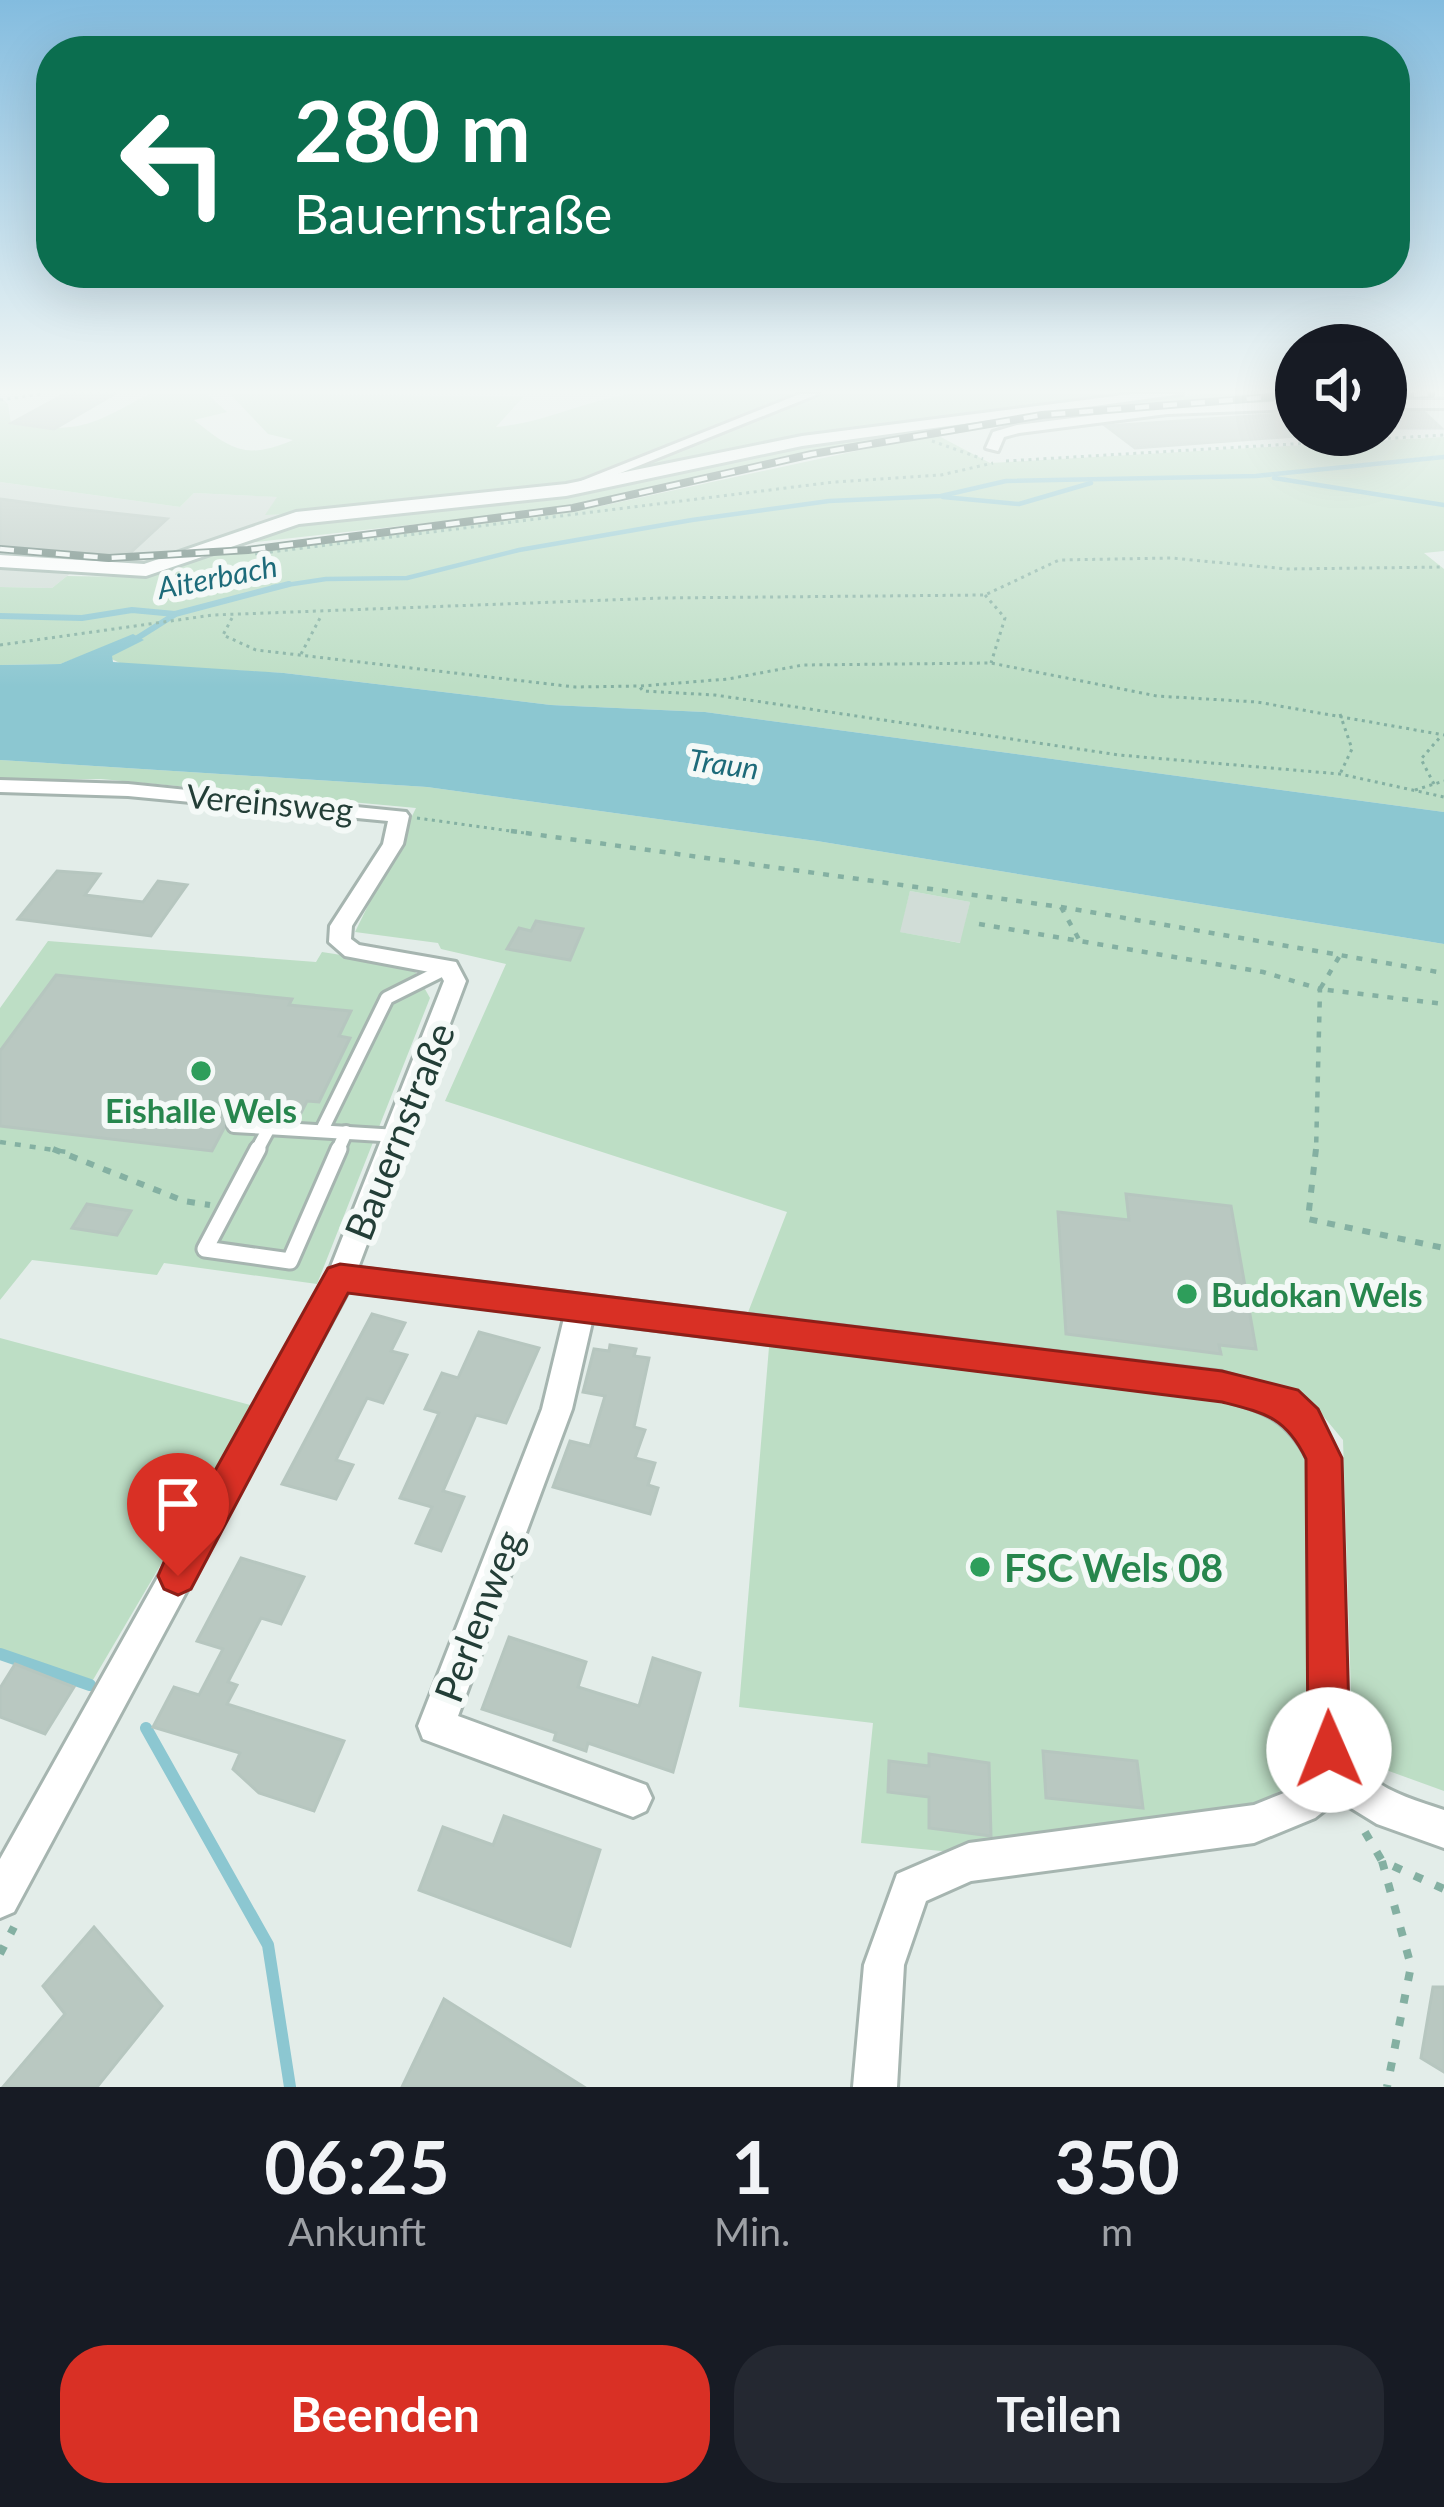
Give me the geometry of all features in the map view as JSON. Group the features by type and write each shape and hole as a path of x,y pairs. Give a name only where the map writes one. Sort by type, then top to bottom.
{"main road":[{"path":"0,561 34,568 146,570 296,518 553,491"}],"street":[{"name":"Vereinsweg","path":"0,786 128,790 399,816 393,844 340,926 340,942 353,950 448,968"},
{"name":"Bauernstraße","path":"0,1898 340,1278 453,996 455,981 448,968"},
{"path":"340,1278 1222,1387 1286,1401 1306,1420 1324,1458 1329,1750 1348,1787 1444,1829"},
{"name":"Perlenweg","path":"581,1307 557,1409 436,1726 633,1798"},
{"path":"875,2087 884,1965 911,1888 969,1862 1254,1824 1348,1787"}],"lane":[{"path":"322,1130 387,998 448,968"},
{"path":"234,1126 399,1136"},
{"path":"269,1128 205,1249 290,1261 346,1132"}],"path":[{"path":"245,555 757,491"},
{"path":"0,645 213,615 321,615 662,598 985,595 1059,560 1171,558 1287,569 1444,567"},
{"path":"985,595 1005,618 991,664"},
{"path":"301,654 318,631 321,615"},
{"path":"232,618 223,635 235,644 575,686 728,679 803,665 991,664 1157,696 1340,714 1443,735"},
{"path":"639,686 643,691 715,695 1119,755 1340,774 1444,797"},
{"path":"1340,714 1352,749 1340,774"},
{"path":"1435,784 1421,759 1443,735"},
{"path":"1410,791 1444,781"},
{"path":"399,816 1061,907 1444,973"},
{"path":"1061,907 1081,943"},
{"path":"979,925 1263,972 1320,989 1444,1004"},
{"path":"1339,957 1320,989 1314,1058 1319,1163 1308,1219 1444,1248"},
{"path":"0,1142 63,1150 184,1201 228,1207"},
{"path":"1348,1787 1367,1842 1382,1861 1412,1966 1387,2087"},
{"path":"1382,1861 1444,1888"}],"shaded area":[{"path":"0,491 68,491 180,507 194,493 278,497 267,515 299,514 151,565 81,565 52,588 0,587"},
{"path":"910,891 970,902 961,943 899,932"}],"green space":[{"path":"68,491 526,491 265,515 277,497 194,493 180,507"},
{"path":"631,491 553,509 229,545 338,519 524,493"},
{"path":"669,491 1444,491 1444,551 1424,553 1444,569 1444,812 705,712 551,705 284,673 124,665 95,651 60,664 0,665 0,587 52,588 67,576 135,577 201,557 601,506"},
{"path":"0,760 427,787 817,841 1444,944 1444,1791 1353,1758 1343,1440 1309,1399 1031,1352 747,1315 787,1212 445,1101 506,964 441,949 438,943 355,932 416,808 101,779 0,780","holes":["910,891 970,902 960,943 900,932"]},
{"name":"Eishalle Wels","path":"48,941 316,962 322,952 412,966 430,998 317,1284 164,1263 157,1275 32,1260 0,1300 0,1008"},
{"path":"0,1338 254,1406 90,1685 0,1654"},
{"name":"FSC Wels 08","path":"769,1347 1261,1408 1295,1431 1313,1472 1310,1749 1282,1790 1246,1809 951,1852 861,1843 873,1723 739,1707"}],"water":[{"name":"Traun","path":"133,634 144,640 112,656 113,662 284,673 551,705 705,712 1444,812 1444,944 817,841 427,787 0,760 0,665 60,664"}],"building":[{"path":"0,499 167,519 131,552 112,556 0,546"},
{"path":"57,871 100,874 85,895 143,902 158,881 187,885 151,936 18,919"},
{"path":"536,921 583,929 570,960 507,949 519,928 531,931"},
{"name":"Eishalle Wels","path":"56,975 292,999 289,1005 351,1011 339,1036 350,1038 319,1102 307,1101 298,1119 232,1113 212,1151 0,1126 0,1051"},
{"path":"1126,1194 1231,1206 1256,1349 1219,1345 1221,1354 1066,1334 1058,1212 1129,1220"},
{"path":"87,1204 131,1211 117,1235 72,1228"},
{"path":"372,1314 405,1323 391,1351 407,1355 383,1403 367,1398 336,1460 353,1465 336,1499 282,1484"},
{"path":"479,1332 539,1348 506,1423 476,1415 443,1491 464,1497 441,1551 416,1543 432,1507 400,1498 439,1413 425,1409 442,1373 458,1378"},
{"path":"610,1345 636,1349 634,1356 649,1358 634,1427 645,1430 635,1458 655,1463 648,1485 658,1488 650,1514 553,1487 570,1441 590,1446 605,1396 583,1392 594,1349 609,1351"},
{"path":"241,1558 304,1577 281,1624 261,1618 228,1682 237,1685 227,1704 344,1741 314,1811 259,1793 233,1769 240,1753 153,1727 174,1687 199,1695 223,1649 197,1641"},
{"path":"509,1637 586,1662 578,1687 639,1706 653,1658 700,1673 673,1772 588,1743 586,1751 554,1740 556,1733 482,1709"},
{"path":"15,1664 74,1687 45,1734 0,1717 0,1688"},
{"path":"1043,1751 1137,1761 1143,1808 1046,1798"},
{"path":"929,1754 989,1763 991,1836 929,1828 929,1797 888,1792 889,1761 929,1766"},
{"path":"504,1816 600,1850 570,1946 419,1890 443,1827 493,1845"},
{"path":"94,1927 162,2006 97,2087 3,2087 65,2014 43,1986"},
{"path":"1433,1987 1444,1987 1444,2072 1421,2058"},
{"path":"444,1999 584,2087 402,2087"}],"waterway":[{"name":"Aiterbach","path":"284,585 326,579 407,578 519,550 692,520 829,501 961,491"},
{"name":"Aiterbach","path":"943,497 1019,504 1062,491"},
{"path":"1358,491 1444,505"},
{"name":"Aiterbach","path":"284,585 289,584"},
{"name":"Aiterbach","path":"0,616 82,618 132,610 175,614 284,585"},
{"name":"Aiterbach","path":"273,587 284,585"},
{"path":"131,642 174,615"},
{"path":"0,1654 90,1685"},
{"path":"146,1728 268,1945 290,2087"}],"railway":[{"path":"0,549 109,558 248,550 573,508 646,491"}],"place":[{"name":"Eishalle Wels","path":"201,1071"},
{"name":"Budokan Wels","path":"1187,1294"},
{"name":"FSC Wels 08","path":"980,1567"}],"route":[{"path":"178,1576 340,1278 1222,1387 1286,1401 1306,1420 1324,1458 1329,1750"}]}
